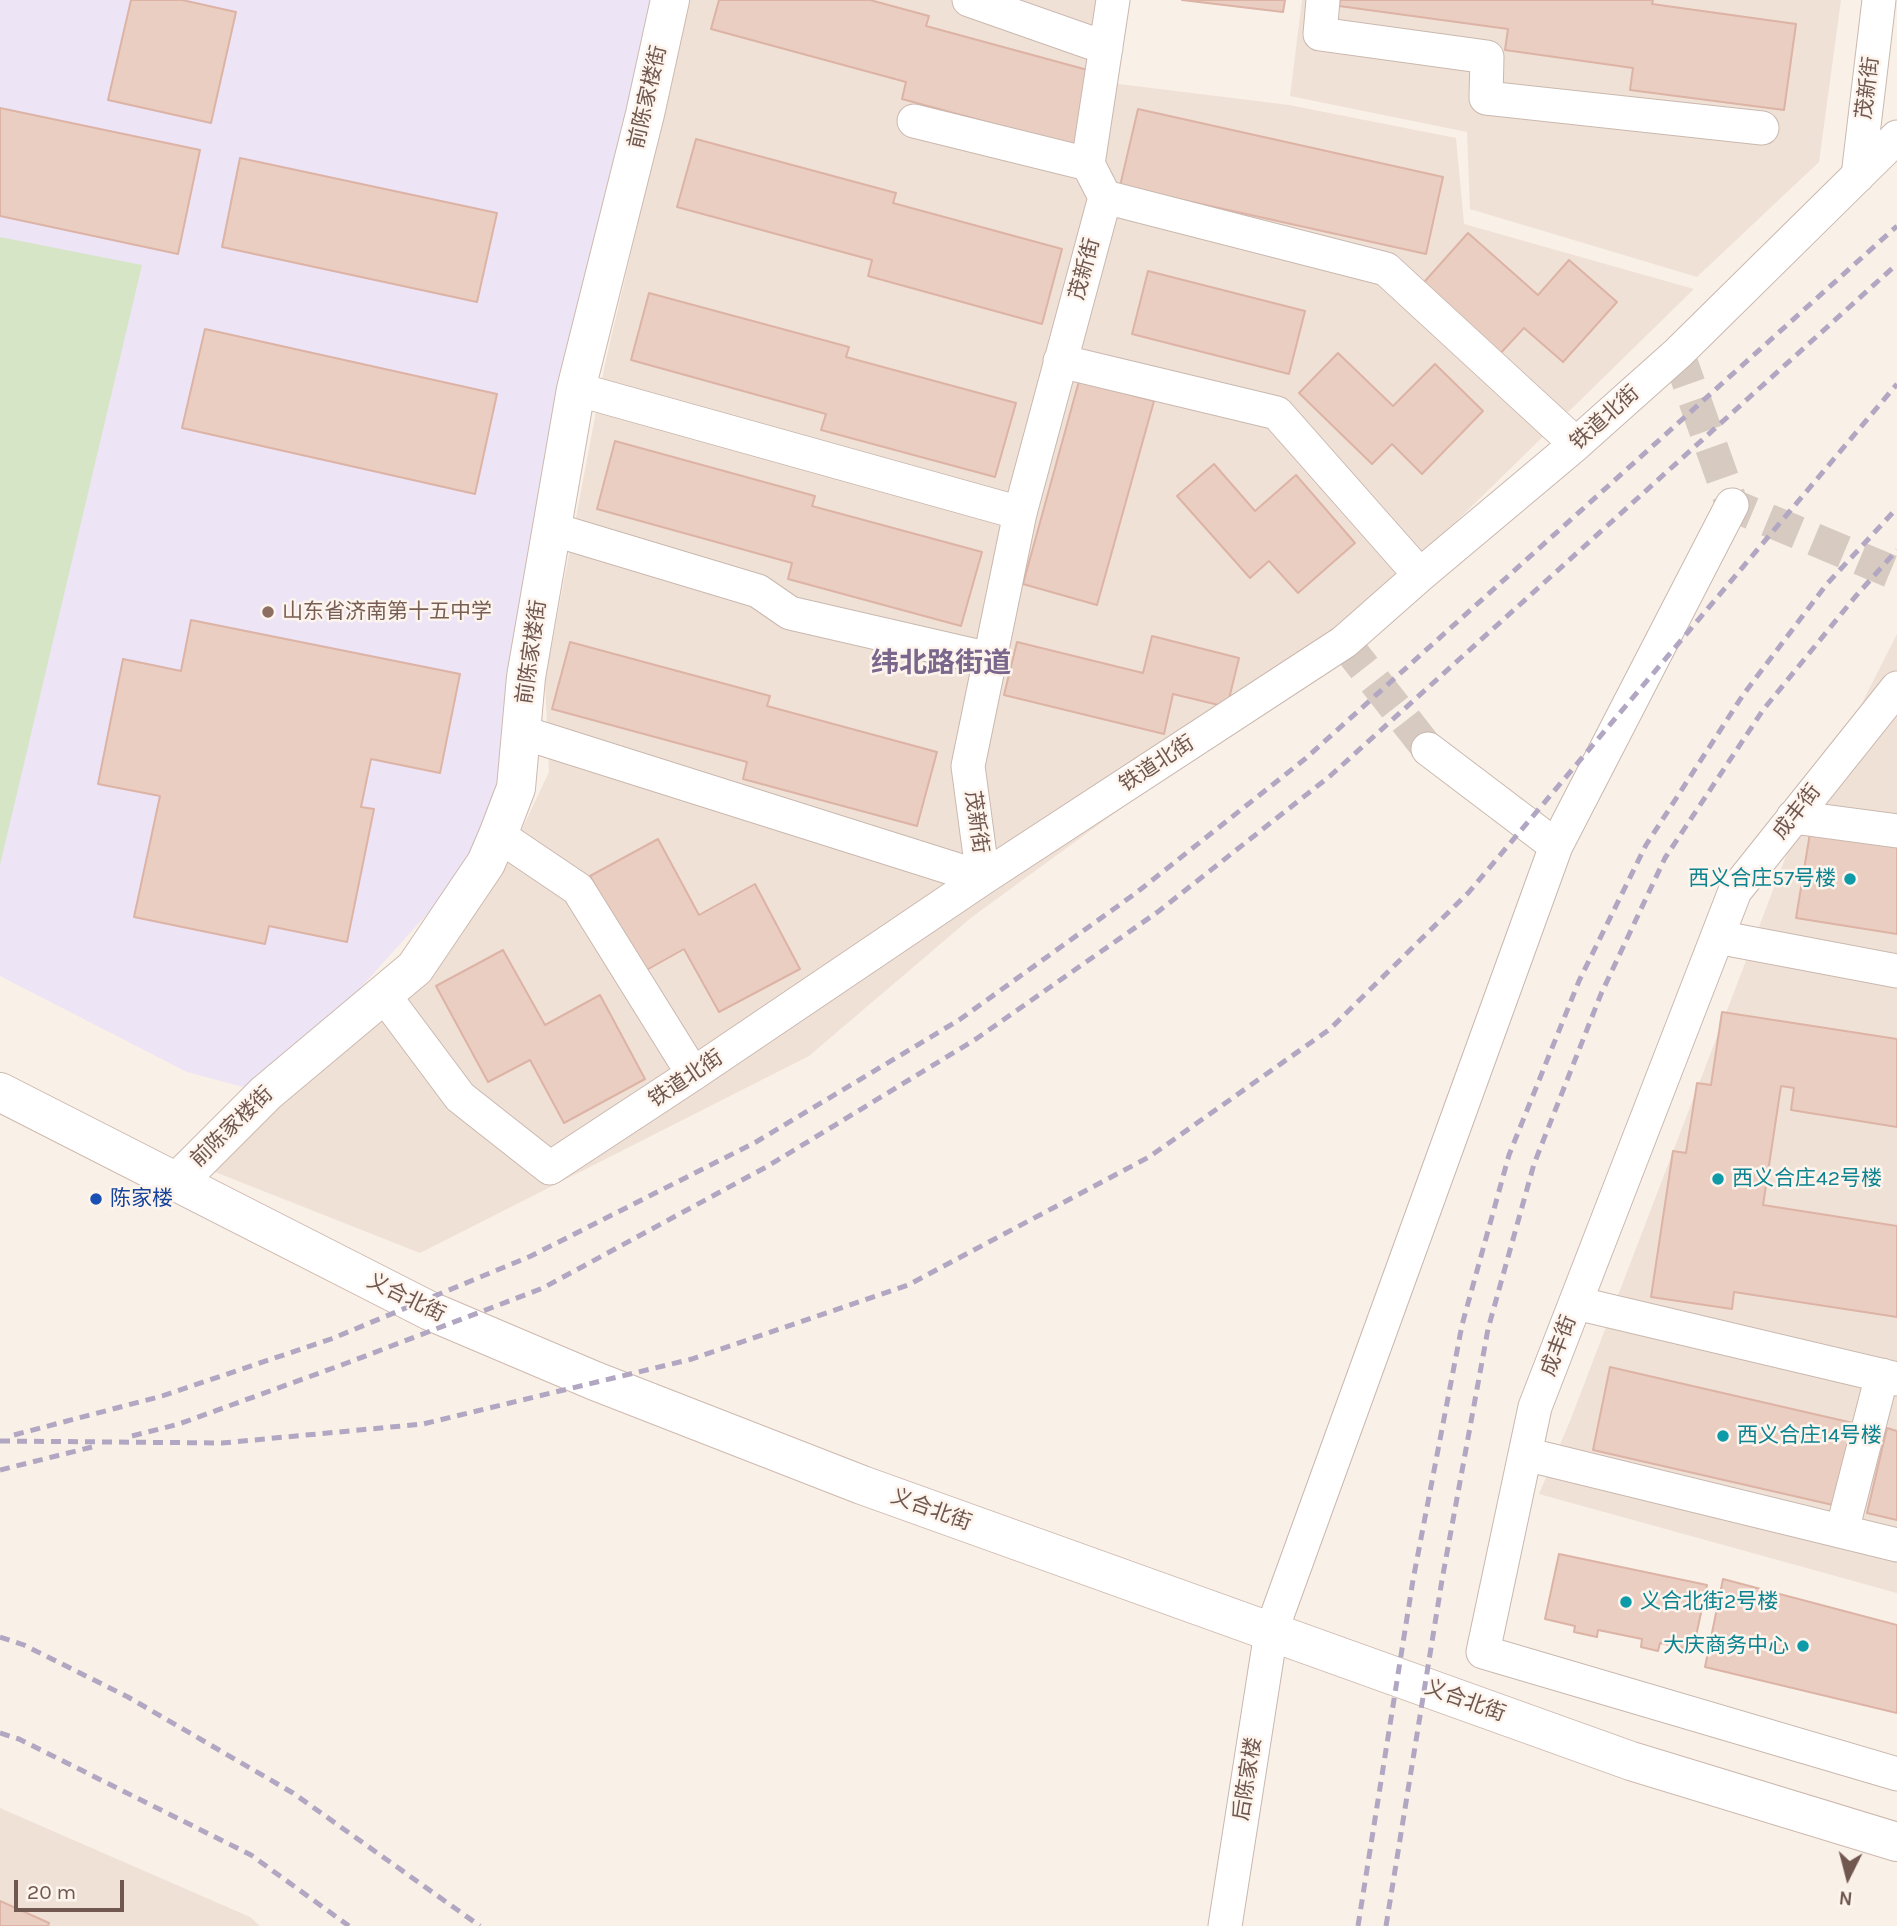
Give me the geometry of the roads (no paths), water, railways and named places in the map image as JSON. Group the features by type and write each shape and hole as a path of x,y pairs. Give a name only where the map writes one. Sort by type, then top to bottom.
{"main road":[{"name":"前陈家楼街","path":"176,1182 266,1093 415,968 486,863 498,835 516,788 526,677 576,388 645,114 670,0"},
{"name":"义合北街","path":"0,1092 430,1311 595,1381 862,1485 1631,1761 1897,1842"}],"street":[{"path":"969,0 1106,48"},
{"path":"1113,0 1088,164 1105,197 1386,269 1576,444"},
{"path":"1322,0 1320,34 1487,57 1486,98 1762,128"},
{"name":"茂新街","path":"1858,176 1879,0"},
{"path":"914,121 1088,164"},
{"name":"铁道北街","path":"383,994 460,1097 550,1168 1344,642 1678,353 1897,137"},
{"name":"茂新街","path":"984,878 968,766 1020,513 1105,197"},
{"path":"1060,361 1277,413 1420,575"},
{"path":"576,388 1020,513"},
{"name":"后陈家楼","path":"1225,1926 1271,1632 1556,846 1732,505"},
{"path":"552,529 758,590 790,613 990,659"},
{"name":"成丰街","path":"1897,688 1735,891 1535,1407 1483,1652 1897,1774"},
{"path":"521,732 984,878"},
{"path":"1429,749 1556,846"},
{"path":"1793,817 1897,831"},
{"path":"498,835 578,889 693,1074"},
{"path":"1717,937 1897,971"},
{"path":"1576,1303 1889,1377 1842,1531"},
{"path":"1525,1454 1897,1545"}],"tunnel":[{"path":"1678,353 1732,505 1897,574"},
{"path":"1344,642 1428,749"}],"railway":[{"path":"14,1435 162,1396 331,1339 531,1256 756,1142 959,1020 1136,893 1305,759 1897,226"},
{"path":"132,1436 179,1424 543,1288 768,1166 976,1039 1159,911 1330,776 1897,264"},
{"path":"0,1441 222,1443 423,1424 692,1359 908,1285 1149,1157 1330,1029 1469,892 1897,384"},
{"path":"1358,1926 1413,1580 1462,1325 1509,1155 1579,981 1646,845 1743,695 1826,585 1897,508"},
{"path":"1386,1926 1442,1580 1488,1329 1534,1164 1601,994 1665,858 1763,710 1897,550"},
{"path":"0,1470 92,1447"},
{"path":"0,1637 24,1645 128,1697 293,1793 480,1926"},
{"path":"0,1733 19,1739 251,1855 349,1926"}],"place":[{"name":"山东省济南第十五中学","path":"268,612"},
{"name":"西义合庄57号楼","path":"1850,879"},
{"name":"西义合庄42号楼","path":"1718,1179"},
{"name":"陈家楼","path":"96,1199"},
{"name":"西义合庄14号楼","path":"1723,1436"},
{"name":"义合北街2号楼","path":"1626,1602"},
{"name":"大庆商务中心","path":"1803,1646"}],"district":[{"name":"纬北路街道","path":"941,664"}]}
